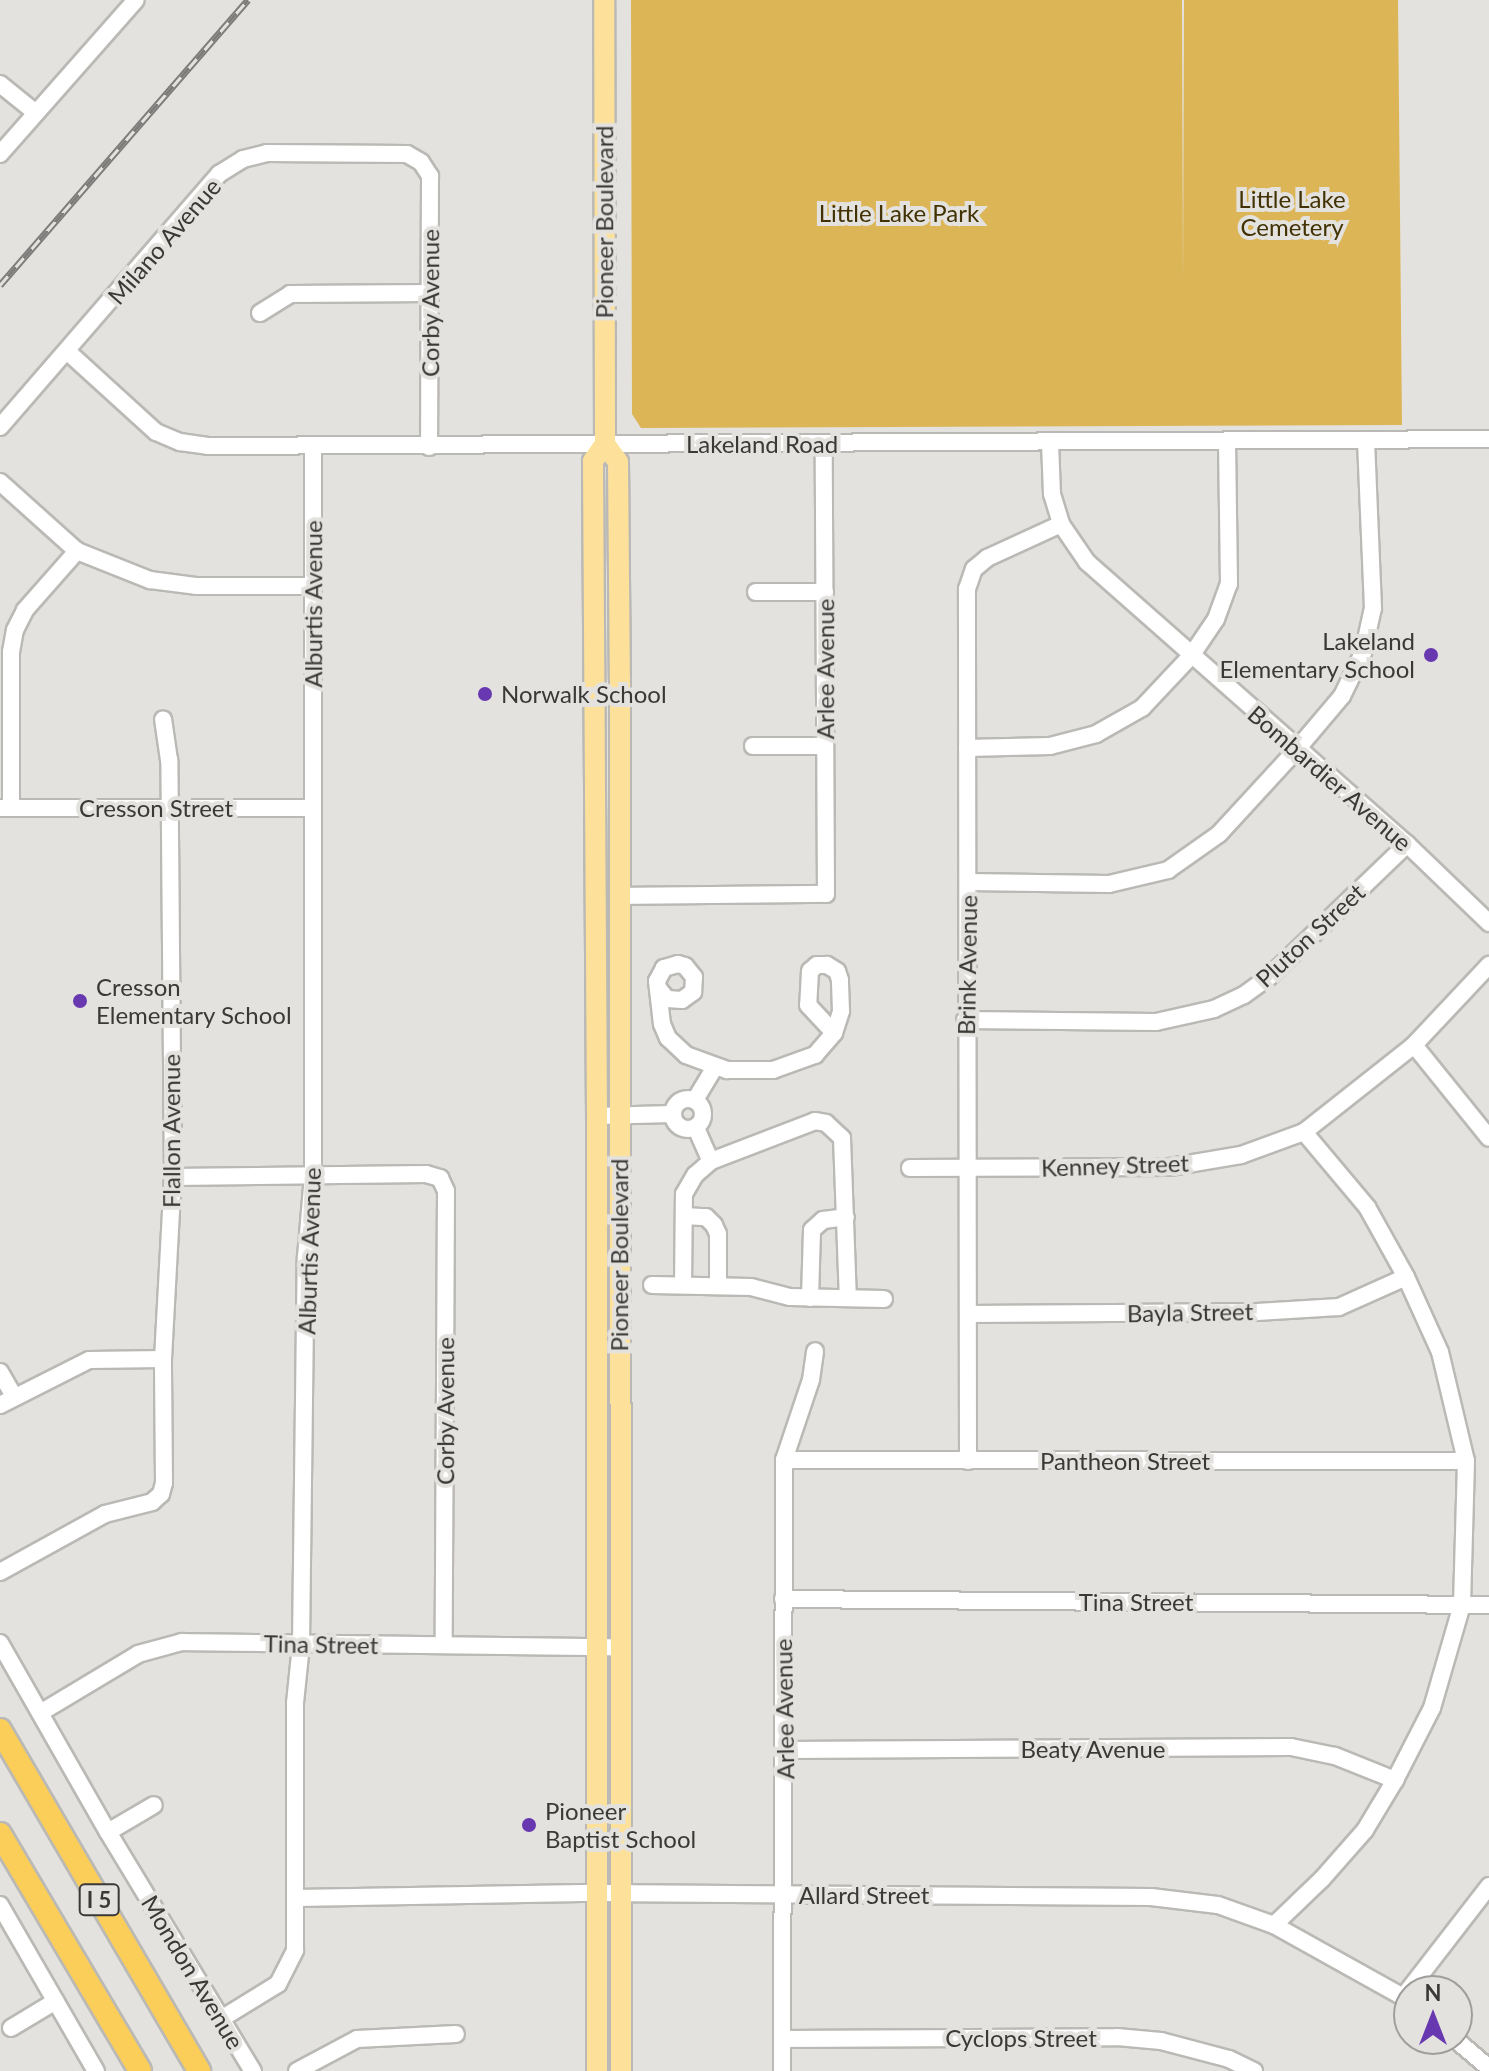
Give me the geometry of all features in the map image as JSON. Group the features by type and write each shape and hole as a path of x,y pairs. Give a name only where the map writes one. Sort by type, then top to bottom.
{"highway":[{"name":"I 5","path":"0,1730 199,2071"},
{"name":"I 5","path":"0,1834 140,2071"}],"main road":[{"name":"Pioneer Boulevard","path":"604,0 605,444 593,461 621,1647 621,2071"},
{"name":"Pioneer Boulevard","path":"597,2071 596,1648 608,1115 620,896 618,462 605,444"}],"street":[{"path":"0,154 129,3"},
{"path":"0,84 36,113"},
{"name":"Milano Avenue","path":"0,427 219,174 243,159 267,153 407,154 421,162"},
{"name":"Corby Avenue","path":"421,162 430,176 429,447"},
{"path":"260,313 290,294 430,293"},
{"name":"Lakeland Road","path":"68,352 156,432 180,442 208,446 313,448 1489,439"},
{"path":"967,748 1050,746 1096,734 1142,708 1191,656 1216,619 1229,584 1227,441"},
{"path":"968,882 1109,884 1168,870 1219,834 1298,748 1342,696 1366,638 1373,608 1366,441"},
{"name":"Bombardier Avenue","path":"1050,442 1052,494 1061,524 1087,562 1407,844 1489,923"},
{"name":"Arlee Avenue","path":"620,896 826,894 824,444"},
{"name":"Alburtis Avenue","path":"221,2019 278,1984 295,1950 295,1703 301,1645 306,1257 313,1175 313,448"},
{"path":"0,482 77,551 150,580 196,586 313,586"},
{"name":"Brink Avenue","path":"968,1461 965,1020 967,589 974,569 987,558 1061,524"},
{"path":"5,808 11,652 15,630 25,610 77,551"},
{"path":"756,592 825,592"},
{"name":"Flallon Avenue","path":"0,1572 105,1514 152,1502 161,1494 163,1359 173,1177 169,760 163,719"},
{"path":"753,746 825,746"},
{"name":"Cresson Street","path":"5,808 313,808"},
{"name":"Pluton Street","path":"965,1020 1156,1022 1214,1009 1244,995 1270,976 1407,844"},
{"name":"Kenney Street","path":"910,1168 1170,1167 1241,1155 1304,1132 1414,1045 1489,965"},
{"path":"658,988 660,1015 668,1038 686,1055 714,1068 737,1072 785,1068 822,1051 834,1033"},
{"path":"1414,1045 1489,1138"},
{"path":"695,1100 714,1068"},
{"path":"684,1099 695,1100 703,1108 703,1119 696,1128 685,1130 676,1124 672,1114 676,1105 684,1099"},
{"path":"608,1115 672,1114"},
{"path":"683,1285 684,1194 695,1175 711,1161 802,1125 826,1123 842,1138 848,1298"},
{"path":"696,1128 711,1161"},
{"path":"1274,1925 1322,1879 1365,1830 1395,1780 1432,1708 1462,1605 1466,1461 1440,1352 1406,1277 1367,1207 1304,1132"},
{"name":"Corby Avenue","path":"313,1175 426,1174 440,1178 446,1191 444,1645"},
{"path":"173,1177 313,1175"},
{"path":"684,1216 706,1217 714,1225 718,1234 718,1286"},
{"path":"810,1298 812,1230 823,1220 846,1217"},
{"name":"Bayla Street","path":"968,1314 1257,1312 1339,1307 1406,1277"},
{"path":"652,1285 751,1287 790,1297 884,1299"},
{"name":"Arlee Avenue","path":"782,2071 786,1750 784,1460 811,1380 815,1351"},
{"path":"0,1372 7,1400 89,1360 163,1359"},
{"name":"Pantheon Street","path":"784,1460 1466,1461"},
{"name":"Tina Street","path":"783,1599 1489,1605"},
{"name":"Tina Street","path":"40,1713 138,1654 182,1642 621,1647"},
{"name":"Mondon Avenue","path":"0,1643 108,1832 253,2071"},
{"name":"Beaty Avenue","path":"786,1750 1291,1747 1335,1756 1395,1780"},
{"path":"108,1832 154,1805"},
{"path":"1424,1975 1489,1886"},
{"name":"Allard Street","path":"296,1898 597,1893 1151,1897 1218,1905 1274,1925 1393,1990"},
{"path":"0,1905 96,2071"},
{"path":"11,2028 56,2001"},
{"path":"297,2071 357,2039 456,2034"},
{"name":"Cyclops Street","path":"782,2039 1117,2037 1161,2041 1229,2059 1254,2071"},
{"path":"1473,2054 1489,2068"}],"green space":[{"name":"Little Lake Park","path":"631,0 1182,0 1183,285 1184,0 1398,0 1402,425 641,428 632,414"}],"railway":[{"path":"0,285 248,0"}],"place":[{"name":"Lakeland Elementary School","path":"1431,655"},
{"name":"Norwalk School","path":"485,694"},
{"name":"Cresson Elementary School","path":"80,1001"},
{"name":"Pioneer Baptist School","path":"529,1825"}],"park label":[{"name":"Little Lake Cemetery","path":"1292,213"}]}
